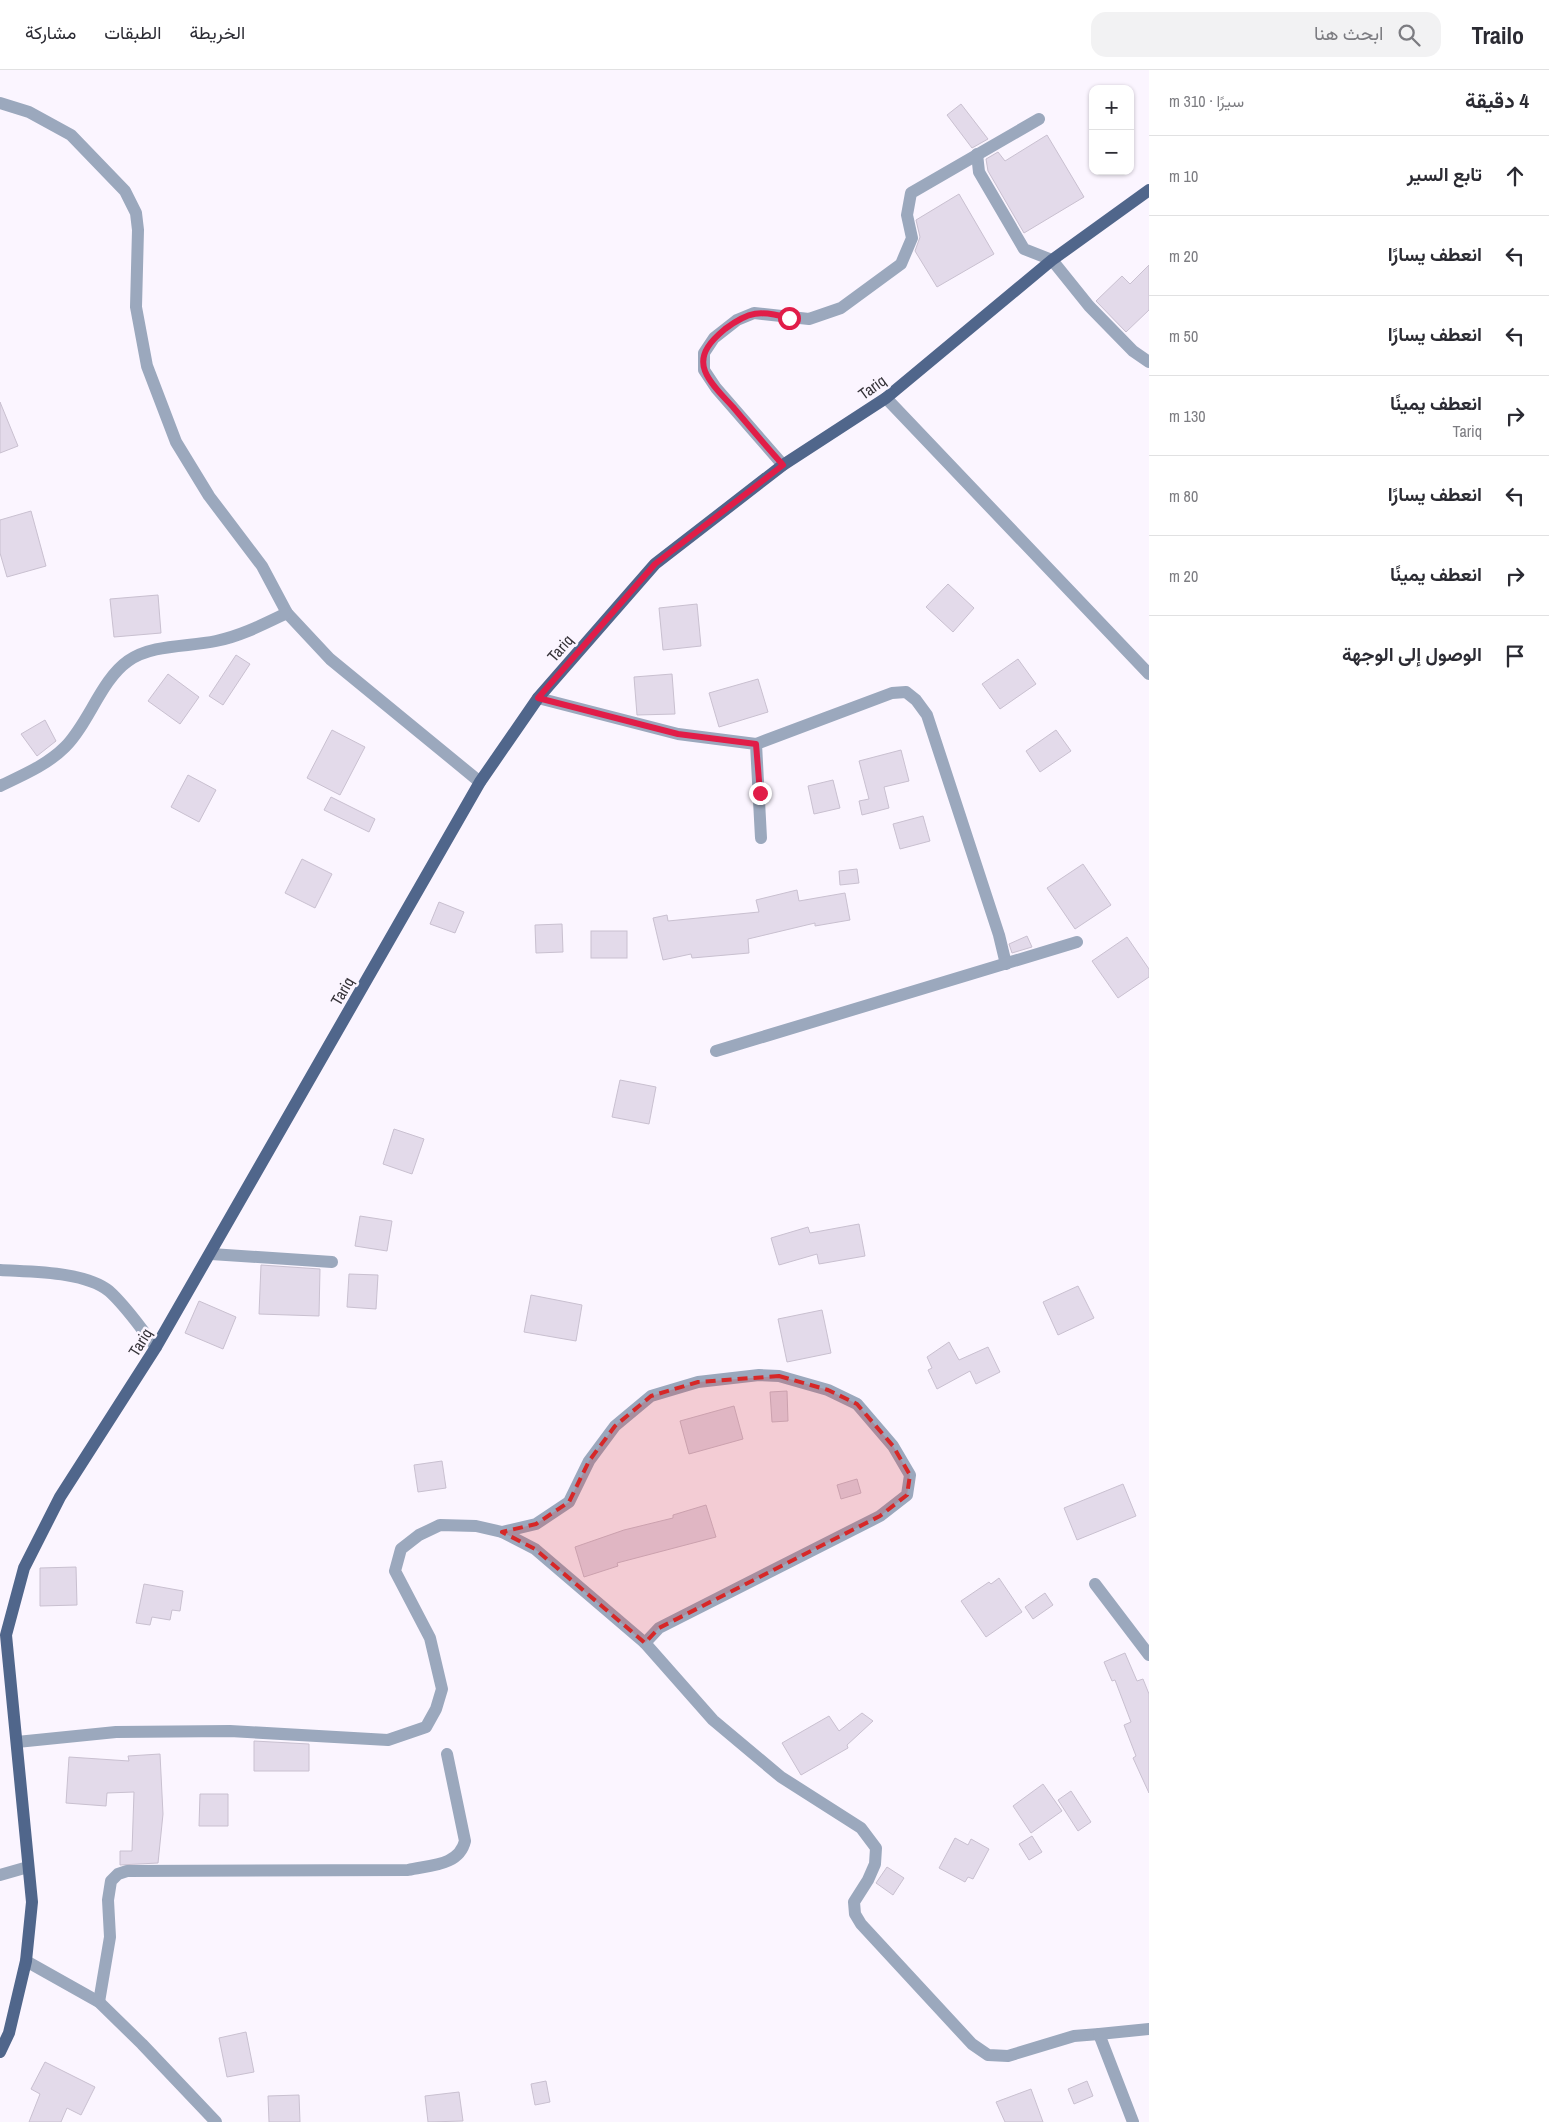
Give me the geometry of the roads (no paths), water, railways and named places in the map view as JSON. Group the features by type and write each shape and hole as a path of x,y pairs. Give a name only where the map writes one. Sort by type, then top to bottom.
{"main road":[{"name":"Tariq","path":"0,2052 9,2033 26,1961 32,1902 6,1635 24,1568 60,1497 156,1347 211,1254 480,782 538,698 655,564 783,465 886,398 1052,260 1149,190"}],"street":[{"path":"0,103 29,112 72,135 125,191 136,213 138,230 136,307 147,366 176,442 209,496 262,566 287,613 330,659 480,782"},
{"path":"783,465 716,388 704,370 704,353 714,338 737,320 754,313 808,319 841,308 901,264 912,238 907,215 911,193 1039,119"},
{"path":"977,154 979,172 1024,249 1052,260 1089,306 1133,351 1149,362"},
{"path":"886,398 1149,674"},
{"path":"0,786 37,768 65,748 114,675 127,661 144,653 217,641 250,631 287,613"},
{"path":"538,698 678,734 756,744 892,693 906,692 916,700 927,715 999,935 1006,964"},
{"path":"756,744 762,838"},
{"path":"716,1051 1077,942"},
{"path":"211,1254 332,1262"},
{"path":"0,1270 57,1274 92,1281 114,1297 156,1347"},
{"path":"502,1532 536,1524 569,1502 589,1461 615,1426 651,1396 673,1387 758,1374 779,1376 828,1390 857,1404 893,1446 910,1475 907,1496 880,1516 743,1583 659,1628 645,1643"},
{"path":"17,1742 116,1732 230,1731 388,1740 426,1727 436,1709 442,1690 430,1638 395,1572 401,1549 419,1535 440,1525 476,1526 502,1532 535,1549 645,1643 713,1720 781,1777 861,1828 876,1848 875,1864 868,1880 854,1902 855,1914 861,1924 972,2044 988,2055 1008,2056 1074,2036 1149,2029"},
{"path":"1095,1584 1149,1655"},
{"path":"99,2002 110,1938 109,1890 111,1881 118,1874 127,1871 408,1870 450,1861 463,1850 465,1841 447,1754"},
{"path":"0,1875 28,1867"},
{"path":"26,1961 99,2002 216,2122"},
{"path":"1099,2034 1133,2122"}]}
